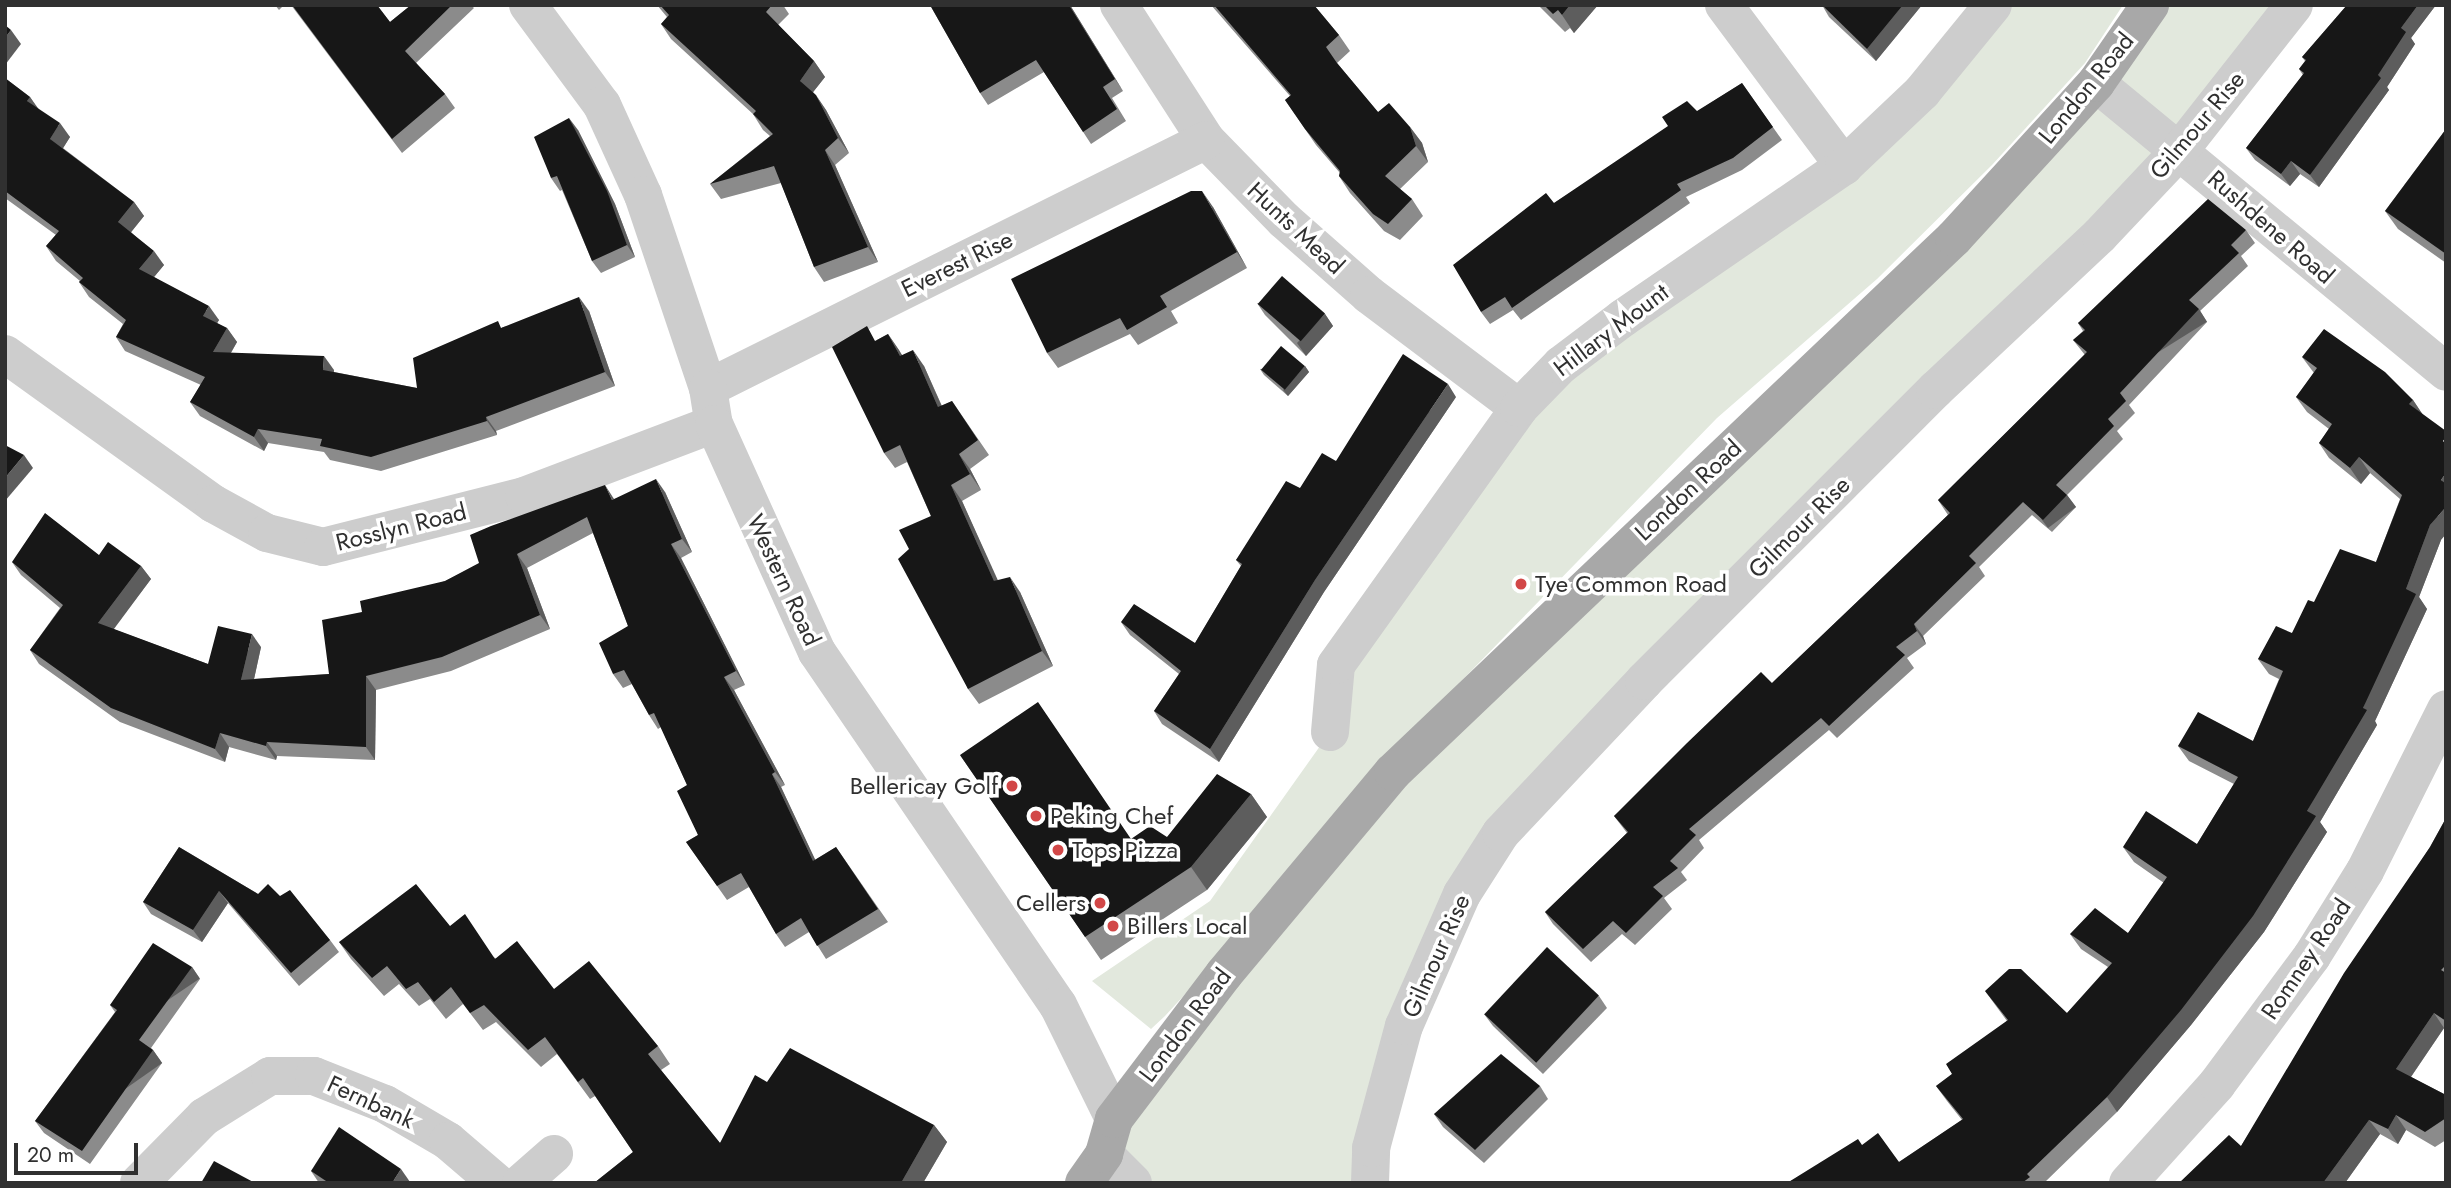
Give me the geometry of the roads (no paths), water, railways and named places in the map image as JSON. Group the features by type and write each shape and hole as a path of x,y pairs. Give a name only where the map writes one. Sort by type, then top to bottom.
{"main road":[{"name":"London Road","path":"1101,1152 1224,974 1393,772 1954,238 2096,83 2150,5"}],"street":[{"name":"Western Road","path":"528,5 602,105 643,195 711,406 817,652 1058,1005 1101,1152"},
{"name":"Hunts Mead","path":"1119,5 1206,140 1284,220 1369,295 1518,408"},
{"path":"1724,5 1844,166"},
{"name":"Hillary Mount","path":"1330,732 1336,665 1518,408 1561,365 1623,318 1844,166 1922,92 1993,5"},
{"name":"Gilmour Rise","path":"1370,1183 1371,1148 1405,1026 1462,894 1501,833 1644,681 1935,390 2100,235 2180,150 2294,5"},
{"name":"Rushdene Road","path":"2096,83 2446,372"},
{"name":"Everest Rise","path":"711,406 1206,140"},
{"name":"Rosslyn Road","path":"5,354 214,504 267,533 323,547 524,496 711,406"},
{"name":"Romney Road","path":"2128,1183 2217,1084 2312,956 2365,871 2446,709"},
{"name":"Fernbank","path":"139,1183 204,1117 270,1076 313,1076 385,1104 448,1141 497,1183"},
{"path":"1101,1152 1133,1183"},
{"path":"521,1183 554,1154"}],"place":[{"name":"Tye Common Road","path":"1521,584"},
{"name":"Bellericay Golf","path":"1012,786"},
{"name":"Peking Chef","path":"1036,816"},
{"name":"Tops Pizza","path":"1058,850"},
{"name":"Cellers","path":"1100,903"},
{"name":"Billers Local","path":"1113,926"}]}
